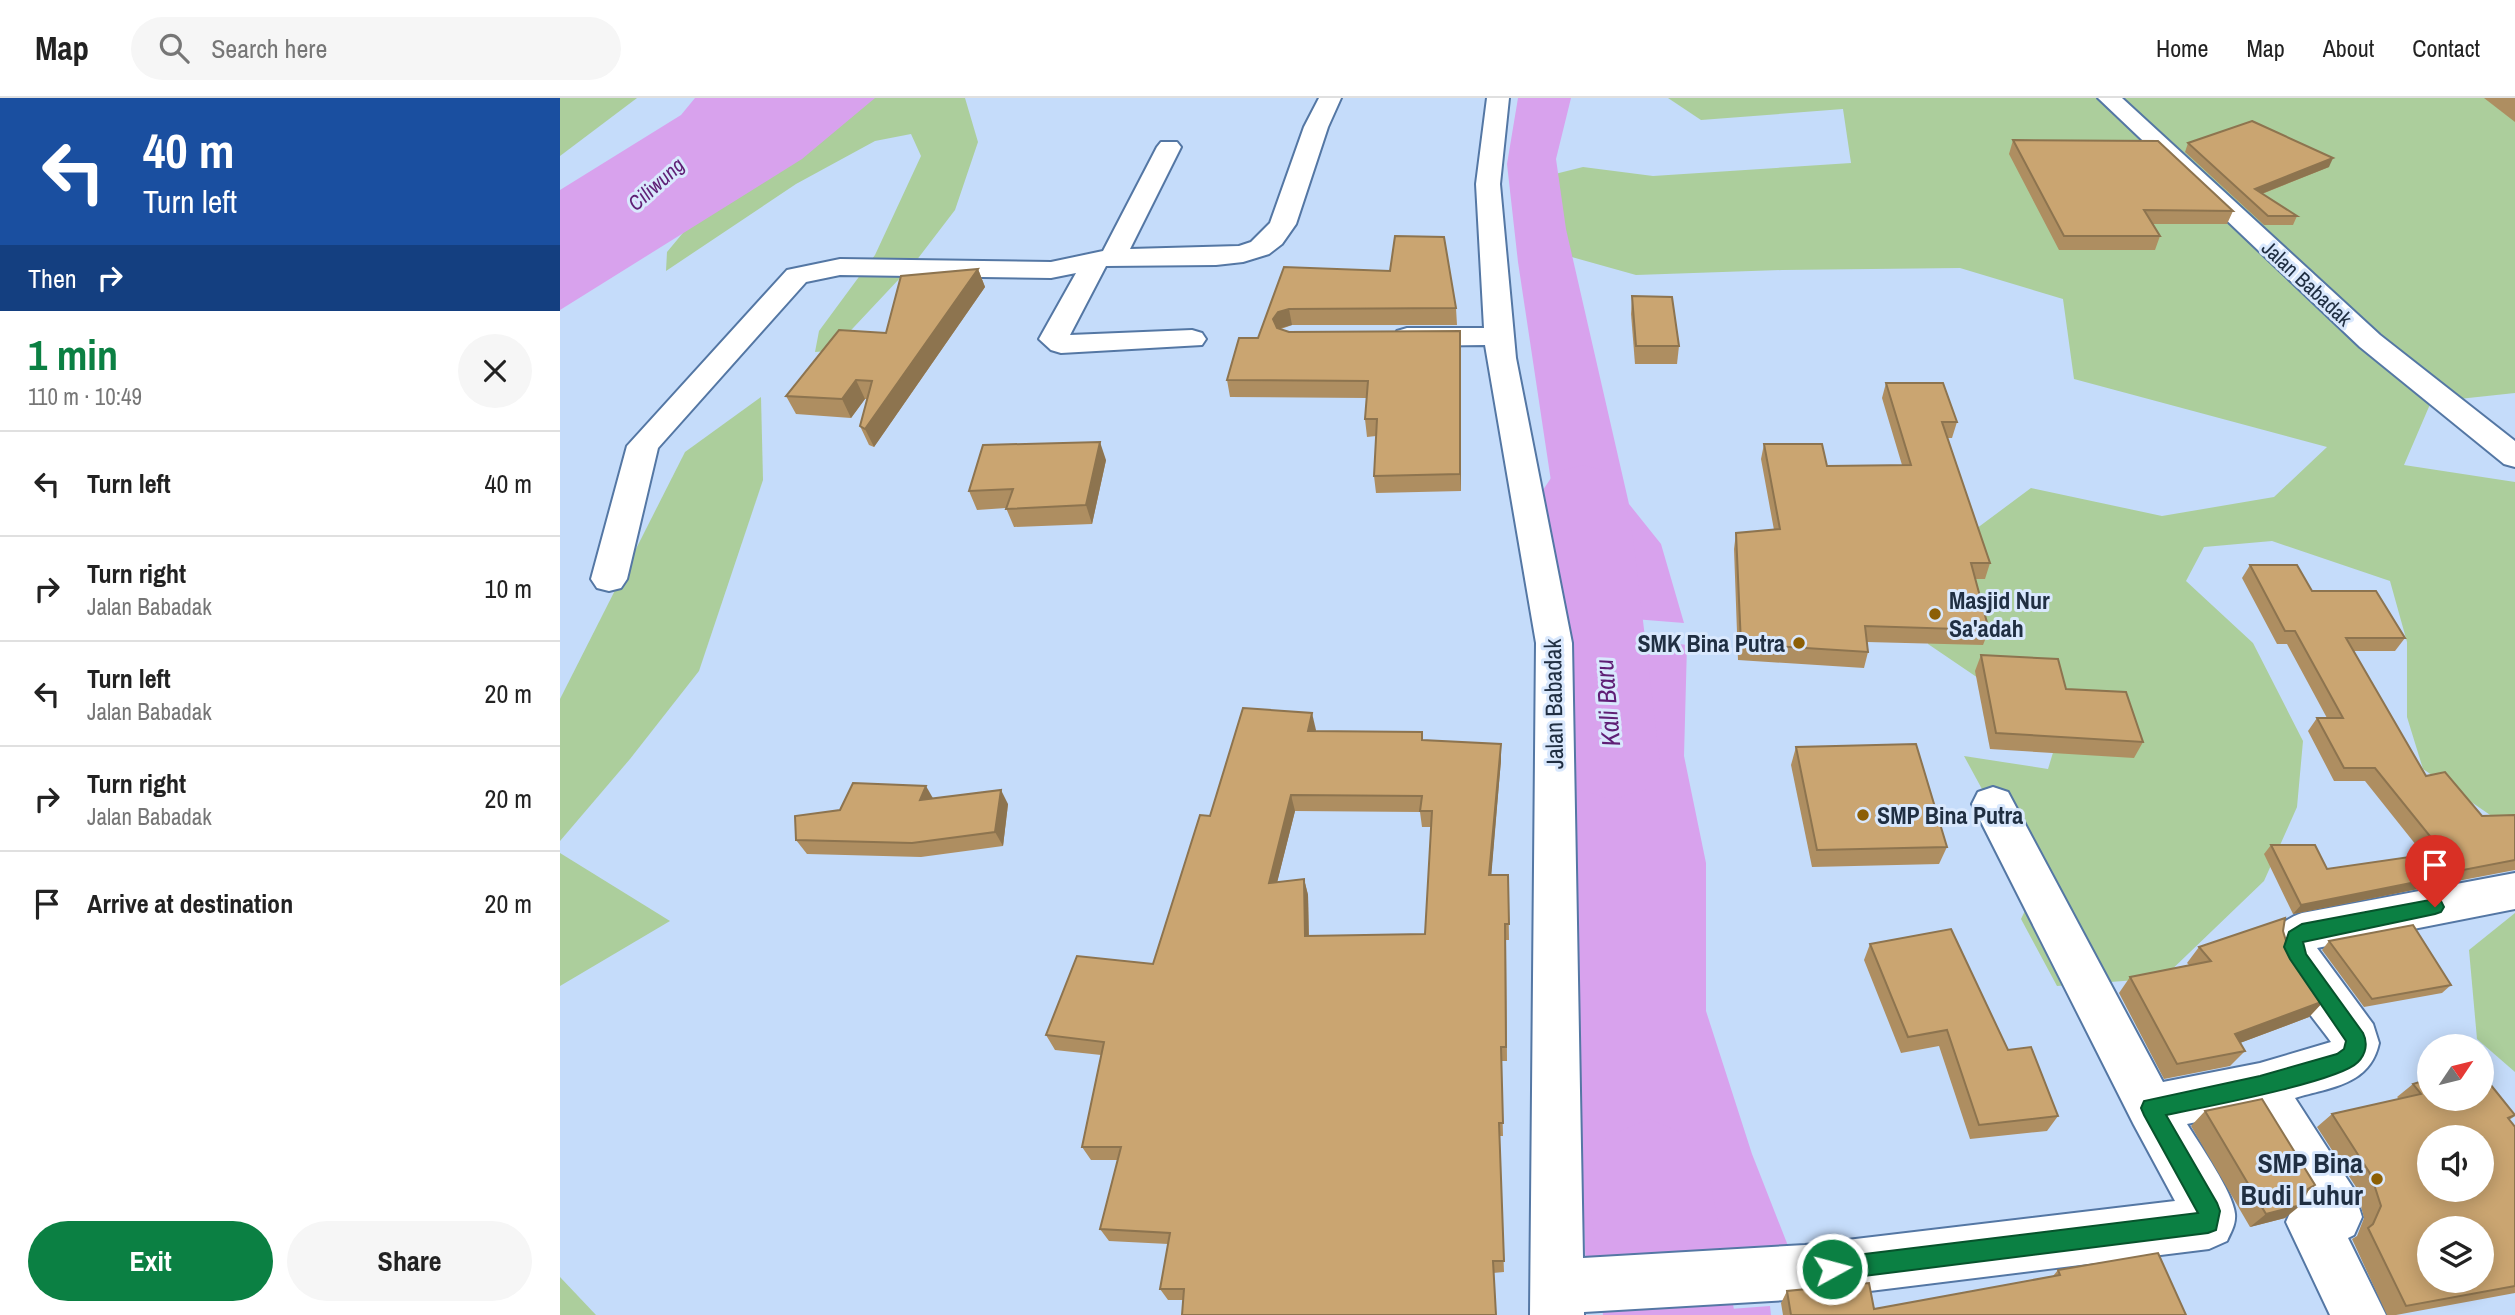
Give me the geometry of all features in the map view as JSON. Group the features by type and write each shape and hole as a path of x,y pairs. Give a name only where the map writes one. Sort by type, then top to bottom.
{"street":[{"path":"609,579 643,446 796,276 840,267 1051,270 1105,258 1216,257 1244,254 1260,248 1273,238 1283,224 1316,127 1330,98"},
{"name":"Jalan Babadak","path":"1498,98 1488,184 1501,358 1554,643 1558,1296"},
{"name":"Jalan Babadak","path":"2109,98 2370,341 2515,457"},
{"path":"1169,147 1105,258 1053,339 1061,344 1192,339"},
{"path":"1375,337 1499,336"},
{"path":"1558,1296 1805,1272 2208,1223 2211,1217 2151,1108 1993,804"},
{"path":"2151,1108 2260,1086 2343,1061 2356,1047 2356,1039 2293,947 2295,937 2302,932 2515,891"},
{"path":"2260,1086 2335,1206 2336,1217 2312,1222 2359,1315"}],"green space":[{"path":"560,98 637,98 560,156"},
{"path":"864,98 965,98 978,142 955,210 916,261 839,343 828,351 815,352 819,331 875,255 921,156 911,134 875,141 796,184 666,271 667,252 692,222"},
{"path":"1668,98 2515,98 2515,393 2431,402 2404,465 2515,482 2515,832 2423,769 2407,717 2407,642 2390,581 2272,541 2204,547 2186,581 2253,643 2303,741 2297,807 2264,881 2163,978 2057,986 2021,919 2043,873 2007,835 1964,756 2048,769 2059,733 1928,644 1949,549 2031,488 2162,516 2274,497 2327,447 2074,379 2063,299 1960,268 1636,275 1561,254 1539,178 1583,167 1653,176 1851,163 1843,109 1701,120"},
{"path":"761,397 763,480 699,671 630,759 560,841 560,699 685,452"},
{"path":"560,853 670,921 560,986"},
{"path":"2515,913 2515,1072 2494,1054 2494,1034 2477,1034 2469,950"},
{"path":"560,1277 596,1315 560,1315"}],"water":[{"name":"Ciliwung","path":"695,98 875,98 802,159 560,310 560,190 681,115"},
{"path":"1518,98 1571,98 1556,159 1566,229 1629,504 1661,544 1684,623 1571,614 1518,262 1507,164"},
{"path":"1570,629 1687,645 1684,756 1706,863 1706,1011 1752,1154 1792,1256 1586,1273"},
{"path":"1770,1306 1771,1315 1650,1315"}],"building":[{"path":"2252,121 2333,158 2255,189 2297,216 2268,216 2188,143"},
{"path":"2013,140 2158,141 2233,211 2144,210 2160,236 2064,236"},
{"path":"1395,236 1444,237 1456,308 1289,309 1278,312 1273,319 1277,328 1289,332 1460,331 1460,474 1374,476 1377,419 1365,419 1368,381 1227,380 1239,338 1258,338 1284,267 1390,271"},
{"path":"978,269 865,429 860,426 872,381 856,380 842,399 786,396 839,330 886,333 901,276"},
{"path":"1632,296 1672,297 1679,346 1636,346"},
{"path":"1886,383 1943,383 1957,422 1942,422 1990,563 1971,563 1989,630 1865,626 1868,652 1741,644 1736,533 1780,529 1764,444 1822,444 1827,466 1911,465"},
{"path":"1100,442 1086,505 1006,509 1013,489 969,491 983,445"},
{"path":"2250,565 2297,565 2312,591 2376,591 2405,638 2346,638 2426,776 2445,772 2482,816 2515,815 2515,860 2458,871 2375,768 2344,768 2317,718 2343,718 2295,631 2285,631"},
{"path":"1981,655 2058,659 2066,689 2126,692 2143,742 1996,733"},
{"path":"1243,708 1312,713 1308,731 1422,732 1422,740 1501,744 1489,875 1508,875 1509,924 1505,924 1506,1047 1501,1047 1503,1123 1499,1123 1504,1261 1493,1261 1496,1315 1182,1315 1184,1289 1160,1289 1170,1233 1100,1229 1121,1147 1082,1147 1104,1042 1046,1035 1077,956 1153,964 1200,815 1210,816","holes":["1291,795 1422,796 1420,811 1432,811 1425,934 1305,936 1304,879 1269,883"]},
{"name":"SMP Bina Putra","path":"1916,744 1947,847 1817,850 1796,747"},
{"path":"853,783 926,786 920,800 1001,790 995,832 912,843 796,840 795,816 840,810"},
{"path":"2271,845 2315,845 2327,869 2430,854 2446,876 2301,905"},
{"path":"2285,918 2283,931 2287,944 2300,969 2324,1001 2235,1034 2245,1051 2177,1064 2130,977 2211,961 2199,947"},
{"path":"2413,925 2451,985 2372,999 2329,941"},
{"path":"1951,929 2008,1050 2031,1047 2058,1116 1979,1125 1947,1030 1908,1037 1870,944"},
{"path":"2494,1089 2515,1115 2508,1118 2515,1127 2515,1286 2494,1290 2494,1216 2417,1216 2417,1293 2477,1293 2406,1306 2368,1228 2373,1224 2381,1206 2371,1175 2332,1114 2417,1095 2417,1111 2494,1111"},
{"path":"2262,1099 2315,1185 2308,1189 2301,1205 2266,1214 2205,1111"},
{"path":"2158,1253 2186,1315 1791,1315 1787,1291 1869,1283 1874,1309 2060,1275 2058,1270"}],"waterway":[{"name":"Kali Baru","path":"1583,490 1592,538 1612,762"},
{"name":"Kali Baru","path":"1649,1180 1669,1315"}],"place":[{"name":"Masjid Nur Sa'adah","path":"1935,614"},
{"name":"SMK Bina Putra","path":"1799,643"},
{"name":"SMP Bina Putra","path":"1863,815"},
{"name":"SMP Bina Budi Luhur","path":"2377,1179"}],"route":[{"path":"1832,1269 2208,1223 2211,1217 2209,1211 2151,1108 2260,1086 2343,1061 2351,1056 2356,1047 2356,1039 2299,959 2293,947 2295,937 2302,932 2435,907"}]}
